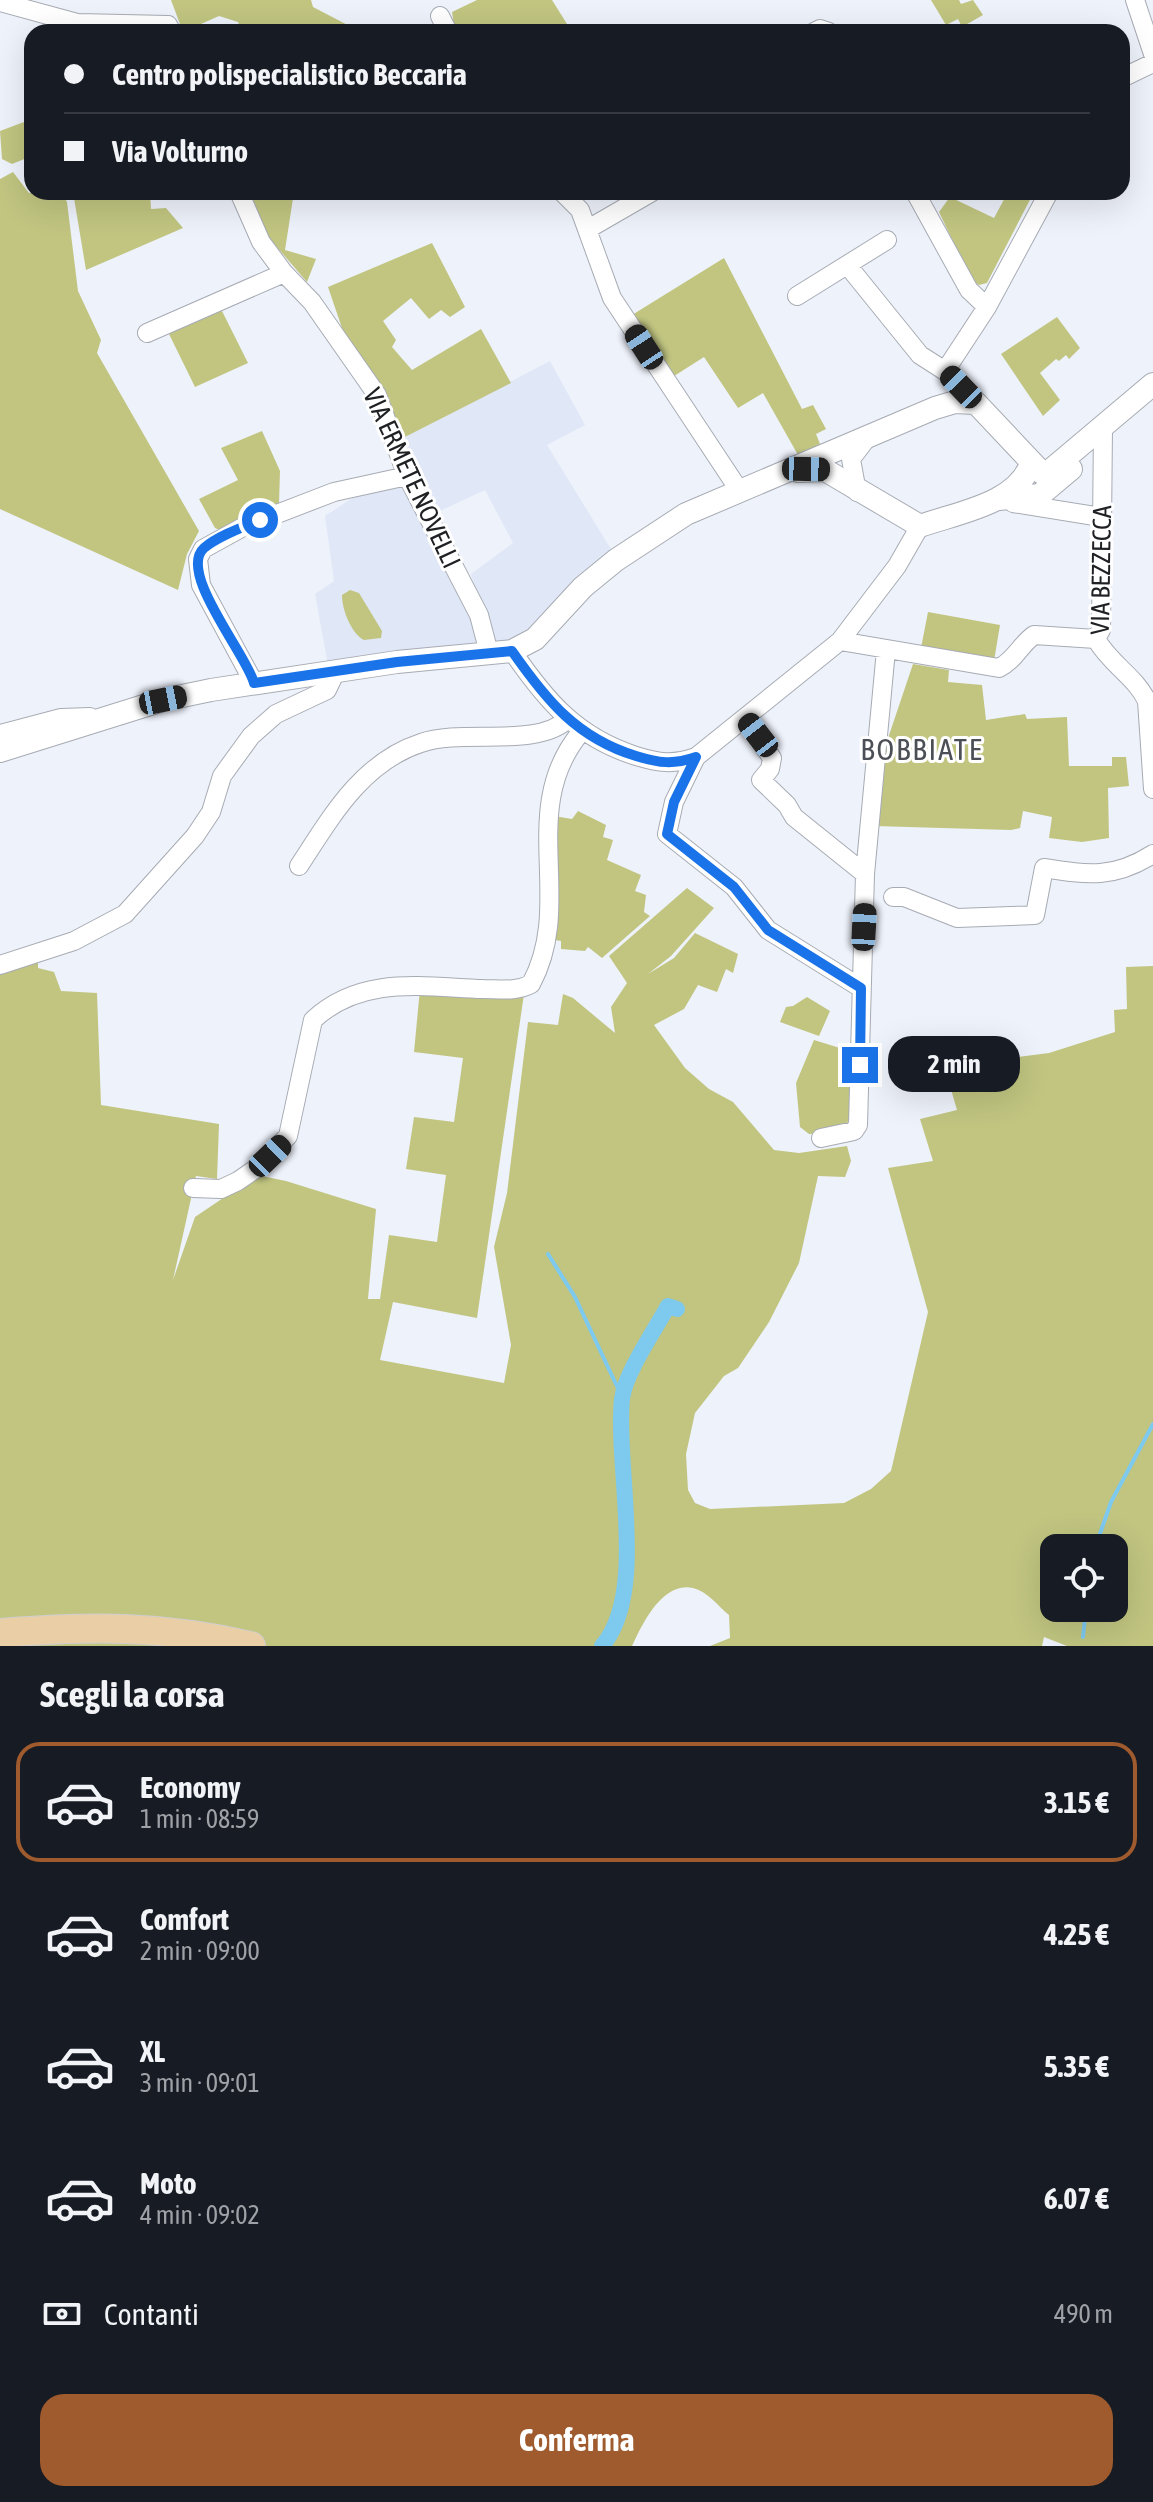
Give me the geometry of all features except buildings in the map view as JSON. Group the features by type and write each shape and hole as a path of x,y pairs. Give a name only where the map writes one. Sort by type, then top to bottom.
{"main road":[{"path":"0,1633 125,1626 205,1635 251,1646"}],"street":[{"path":"0,2 77,23 122,24"},
{"path":"1142,5 1153,54"},
{"path":"1130,74 1153,63"},
{"name":"VIA ERMETE NOVELLI","path":"243,200 261,242 284,273 312,302 377,395 407,476 479,615 489,653"},
{"path":"570,200 580,210 612,298 739,490"},
{"path":"588,229 638,200"},
{"path":"919,200 969,290 987,307"},
{"path":"945,405 950,395 945,371 987,307 1045,200"},
{"path":"797,296 887,240"},
{"path":"848,266 920,355 945,371 1036,468 1051,470 1153,384"},
{"path":"147,333 284,273"},
{"path":"0,751 163,700 336,671 512,651 535,639 583,587 616,560 686,514 945,405 976,403"},
{"path":"994,500 1040,495 1071,468 1103,427"},
{"name":"VIA BEZZECCA","path":"1103,427 1101,630 1096,639 1109,661 1141,688 1147,701 1153,789"},
{"path":"857,492 851,459 867,438"},
{"path":"512,651 575,726 595,741 674,765 696,757 840,641 897,566 920,526 994,500 1018,486 1036,468"},
{"path":"785,473 825,470 857,492 920,526"},
{"path":"254,683 201,585 198,559 203,549 243,527 329,494 407,476"},
{"path":"994,500 1101,517"},
{"path":"840,641 999,668 1011,662 1022,643 1034,635 1096,639"},
{"path":"821,1138 854,1131 858,1125 865,874 886,650"},
{"path":"0,965 74,941 125,914 195,836 211,812 222,776 251,736 276,714 327,690 336,671"},
{"path":"0,734 61,718 105,717"},
{"path":"745,719 772,758 770,769 761,780 787,805 794,817 865,874"},
{"path":"299,866 340,804 362,779 390,757 421,743 453,736 545,734 575,726"},
{"path":"193,1188 221,1189 238,1181 282,1145 292,1123 313,1020 334,1004 385,985 506,990 521,989 531,984 544,959 551,921 546,819 549,797 575,726"},
{"path":"545,734 569,749"},
{"path":"696,757 674,802 667,834 734,887 768,930 861,988"},
{"path":"865,896 904,897 957,918 1035,915 1044,868 1081,874 1122,872 1153,854"}],"shaded area":[{"path":"550,361 585,425 547,445 614,554 537,630 493,648 471,574 513,543 485,490 431,515 463,574 476,644 328,665 315,594 334,581 325,516 397,469 401,439"}],"green space":[{"path":"171,0 311,0 313,7 346,24 239,24 219,16 201,24 180,24"},
{"path":"477,0 552,0 567,24 454,24 452,12"},
{"path":"931,0 959,0 961,4 973,0 983,15 967,24 960,24 958,19 945,24"},
{"path":"24,122 24,159 12,164 2,159 0,131"},
{"path":"13,172 24,186 24,200 67,202 78,291 101,340 97,353 199,531 187,554 178,590 0,509 0,179"},
{"path":"74,200 150,200 151,209 166,208 183,228 86,270"},
{"path":"253,200 293,200 285,250 316,259 307,282 269,238"},
{"path":"948,200 956,200 994,218 1004,200 1030,200 987,283 979,285 971,279 939,212"},
{"path":"432,243 465,307 450,317 441,310 429,319 411,298 383,321 396,340 392,347 412,370 481,329 511,383 401,439 389,398 342,328 328,287"},
{"path":"724,258 802,409 813,405 826,429 816,434 820,444 798,455 763,393 738,408 704,357 671,378 632,315"},
{"path":"221,309 248,363 195,387 169,334"},
{"path":"1057,317 1080,348 1069,359 1066,355 1059,361 1056,359 1040,373 1060,400 1043,416 1001,354"},
{"path":"262,431 280,471 279,504 227,533 215,528 199,499 238,480 221,448"},
{"path":"350,590 359,593 382,631 381,638 364,640 348,621 342,595"},
{"path":"928,612 1000,625 994,661 921,648"},
{"path":"913,664 949,670 948,682 982,685 986,720 1025,714 1027,719 1067,717 1069,766 1112,766 1112,757 1126,757 1129,786 1108,788 1109,838 1082,842 1049,838 1052,817 1023,811 1020,828 1011,830 874,826 879,765"},
{"path":"578,811 606,825 603,837 613,840 607,860 641,875 635,891 646,895 644,912 650,916 602,958 588,947 585,951 561,949 561,941 555,940 554,816 572,819"},
{"path":"687,888 714,908 671,956 648,974 674,958 695,933 738,954 733,973 726,969 717,992 698,985 684,1009 654,1025 685,1068 709,1089 733,1102 774,1150 799,1153 847,1146 851,1161 845,1177 818,1176 799,1263 769,1322 738,1368 724,1376 695,1413 686,1454 688,1490 695,1503 710,1509 844,1503 871,1489 891,1471 928,1312 888,1168 933,1161 920,1119 957,1110 950,1086 967,1083 970,1075 1003,1059 1049,1053 1115,1032 1114,1010 1127,1009 1126,967 1153,966 1153,1646 1067,1646 1044,1637 1042,1646 710,1646 730,1638 729,1615 703,1592 682,1588 672,1591 655,1606 632,1646 0,1646 0,972 38,956 38,968 54,972 61,991 97,993 101,1105 219,1124 217,1179 196,1176 173,1280 195,1217 257,1175 376,1209 368,1299 380,1299 389,1235 437,1242 446,1175 406,1169 414,1117 454,1122 463,1058 414,1052 420,989 524,994 477,1318 393,1302 380,1360 504,1383 511,1345 494,1247 507,1193 528,1022 558,1025 563,994 573,998 615,1033 611,1007 627,983 609,956"},
{"path":"807,997 830,1011 819,1036 780,1022 786,1007"},
{"path":"814,1040 853,1052 854,1103 847,1124 830,1133 809,1134 800,1127 796,1083"}],"waterway":[{"path":"548,1254 575,1297 622,1397"},
{"path":"602,1646 616,1623 624,1595 627,1562 621,1427 624,1389 634,1364 668,1306 677,1309"},
{"path":"1100,1534 1111,1502 1153,1424"},
{"path":"1083,1637 1085,1622"}],"district":[{"name":"BOBBIATE","path":"922,749"}],"route":[{"path":"260,520 203,549 197,572 254,683 397,662 512,651 568,719 591,739 618,750 674,765 696,757 674,802 667,822 667,834 734,887 768,930 808,952 861,988 860,1065"}]}
